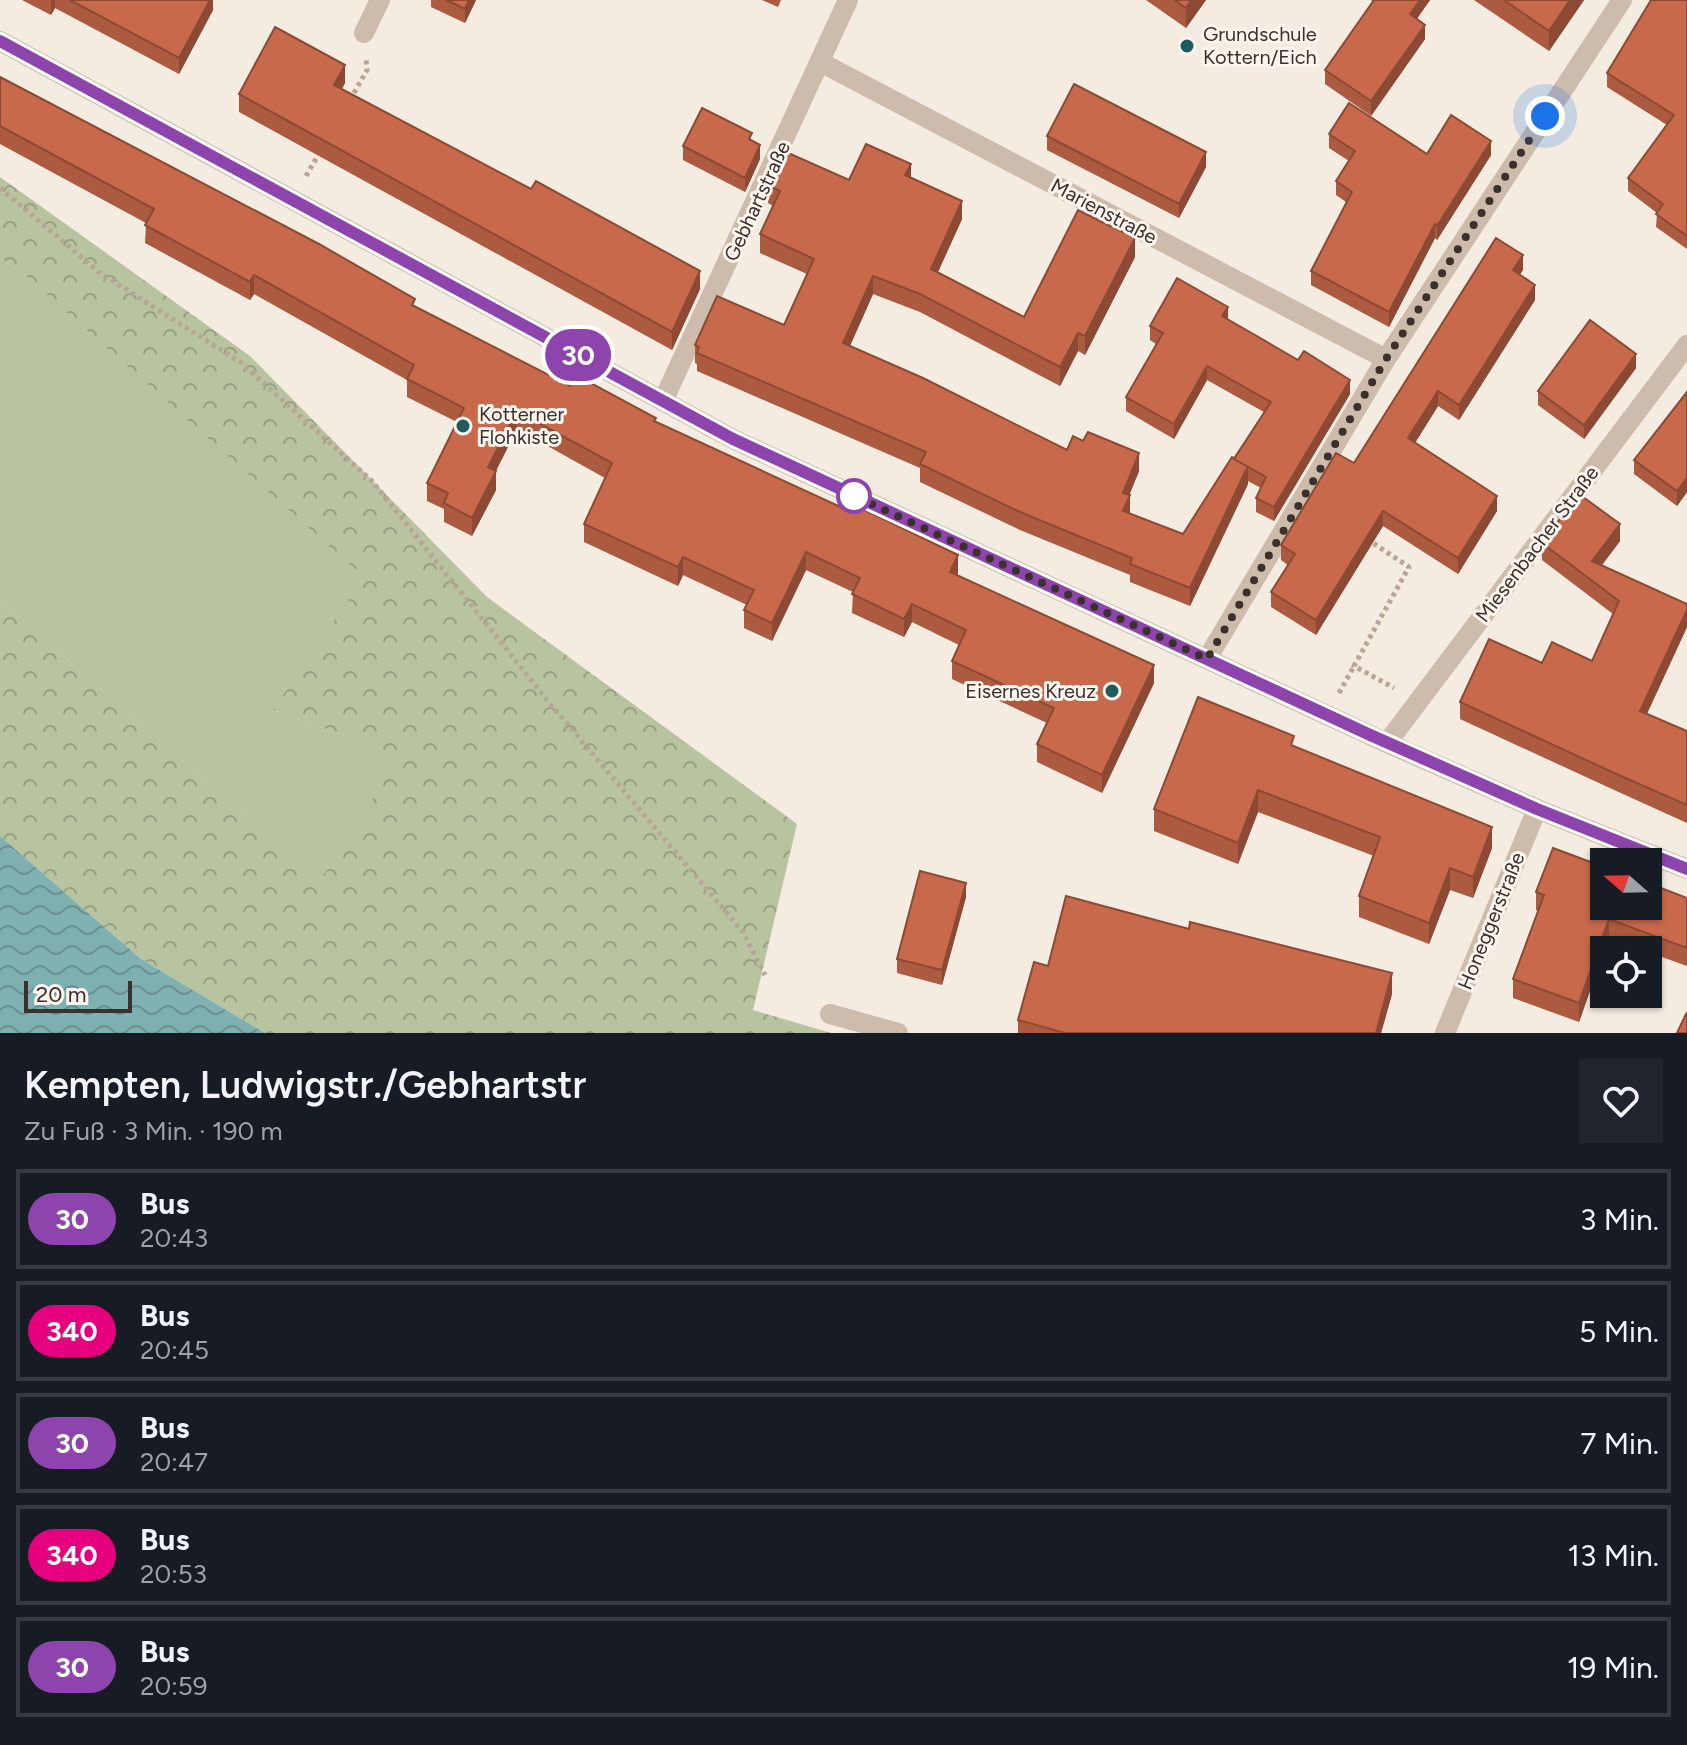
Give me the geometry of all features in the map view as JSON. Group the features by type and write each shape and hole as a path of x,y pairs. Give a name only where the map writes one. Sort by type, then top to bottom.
{"street":[{"path":"364,33 380,0"},
{"name":"Gebhartstraße","path":"663,401 822,63 848,0"},
{"path":"1207,659 1386,359 1622,0"},
{"path":"0,41 746,446 1387,743 1537,809 1687,869"},
{"name":"Marienstraße","path":"822,63 1386,359"},
{"name":"Miesenbacher Straße","path":"1387,743 1687,345"},
{"name":"Honeggerstraße","path":"1445,1033 1537,809"},
{"path":"830,1014 898,1033"}],"path":[{"path":"345,109 367,70"},
{"path":"294,198 323,147"},
{"path":"0,188 99,272 240,362 372,481 547,700 743,932 765,975"},
{"path":"1355,532 1409,567 1354,666 1419,701"}],"green space":[{"path":"0,177 250,356 487,597 797,824 753,1010 831,1033 265,1033 141,959 0,836 0,600 217,791 324,874 399,756 273,710 28,278 0,258"},
{"path":"0,258 28,278 364,577 273,710 400,756 324,875 217,791 0,600"}],"water":[{"path":"0,836 141,959 265,1033 0,1033"}],"building":[{"path":"70,0 210,0 179,58"},
{"path":"446,0 469,0 465,9"},
{"path":"1175,0 1191,0 1186,8"},
{"path":"1374,0 1420,0 1410,14 1425,25 1371,101 1325,70"},
{"path":"1504,0 1570,0 1549,31"},
{"path":"1651,0 1687,0 1687,236 1656,214 1663,204 1628,178 1674,115 1607,73"},
{"path":"275,27 345,65 334,85 531,189 536,181 700,271 672,332 239,94"},
{"path":"0,77 319,244 415,299 412,305 570,386 576,375 656,418 654,421 847,510 850,503 958,555 950,572 1154,665 1102,775 1037,744 1054,708 952,661 966,630 912,604 904,619 852,594 860,578 806,552 772,623 744,610 754,590 683,557 678,567 584,524 612,463 517,411 488,467 496,471 472,518 444,503 448,493 427,483 464,408 407,379 414,365 254,275 250,282 145,225 154,209 0,126"},
{"path":"1074,84 1206,152 1179,204 1047,136"},
{"path":"1349,103 1427,154 1451,115 1491,141 1437,226 1435,224 1389,312 1311,271 1352,192 1336,181 1355,151 1329,134"},
{"path":"702,108 752,133 749,139 760,145 745,178 683,146"},
{"path":"866,144 911,164 905,175 962,201 931,269 1024,317 1078,210 1135,238 1085,336 1078,333 1060,367 920,294 873,276 843,343 923,378 1067,450 1073,436 1083,441 1088,432 1139,453 1123,493 1130,495 1123,511 1183,534 1232,457 1248,466 1190,588 1130,564 1132,558 1020,512 920,464 926,452 697,353 699,347 695,345 717,296 784,325 814,259 760,234 780,191 768,185 784,151 849,180"},
{"path":"1496,238 1523,255 1513,270 1535,285 1459,405 1438,391 1408,438 1497,496 1458,558 1383,511 1316,620 1271,592 1295,554 1281,545 1336,453 1354,463"},
{"path":"1177,278 1228,307 1222,316 1298,360 1304,351 1350,380 1274,507 1256,498 1266,477 1234,459 1271,402 1207,366 1174,424 1126,397 1163,333 1150,326"},
{"path":"1590,320 1636,354 1584,425 1538,391"},
{"path":"1687,392 1687,478 1677,491 1634,460"},
{"path":"1579,494 1620,524 1592,561 1687,604 1687,610 1640,711 1687,731 1687,805 1460,702 1489,639 1542,663 1552,642 1592,661 1619,601 1542,543"},
{"path":"1198,697 1294,736 1291,745 1492,827 1473,877 1450,868 1429,923 1359,896 1380,837 1258,790 1238,843 1154,809"},
{"path":"1553,848 1590,862 1590,920 1609,920 1603,936 1590,936 1590,972 1579,1003 1513,979 1544,895 1536,892"},
{"path":"920,871 966,883 942,970 897,959"},
{"path":"1662,888 1687,898 1687,948 1662,939 1662,936 1612,920 1662,920"},
{"path":"1066,896 1189,929 1190,922 1392,973 1376,1033 1065,1033 1018,1020 1034,962 1048,966"},
{"path":"1686,1014 1687,1033 1677,1033"}],"bus line":[{"name":"30","path":"0,41 322,213 733,439 1368,734 1537,809 1687,869"}],"place":[{"name":"Grundschule Kottern/Eich","path":"1187,46"},
{"name":"Kotterner Flohkiste","path":"463,426"},
{"name":"Eisernes Kreuz","path":"1112,691"}],"route":[{"path":"854,496 850,494 1207,659 1386,359 1545,116"}]}
